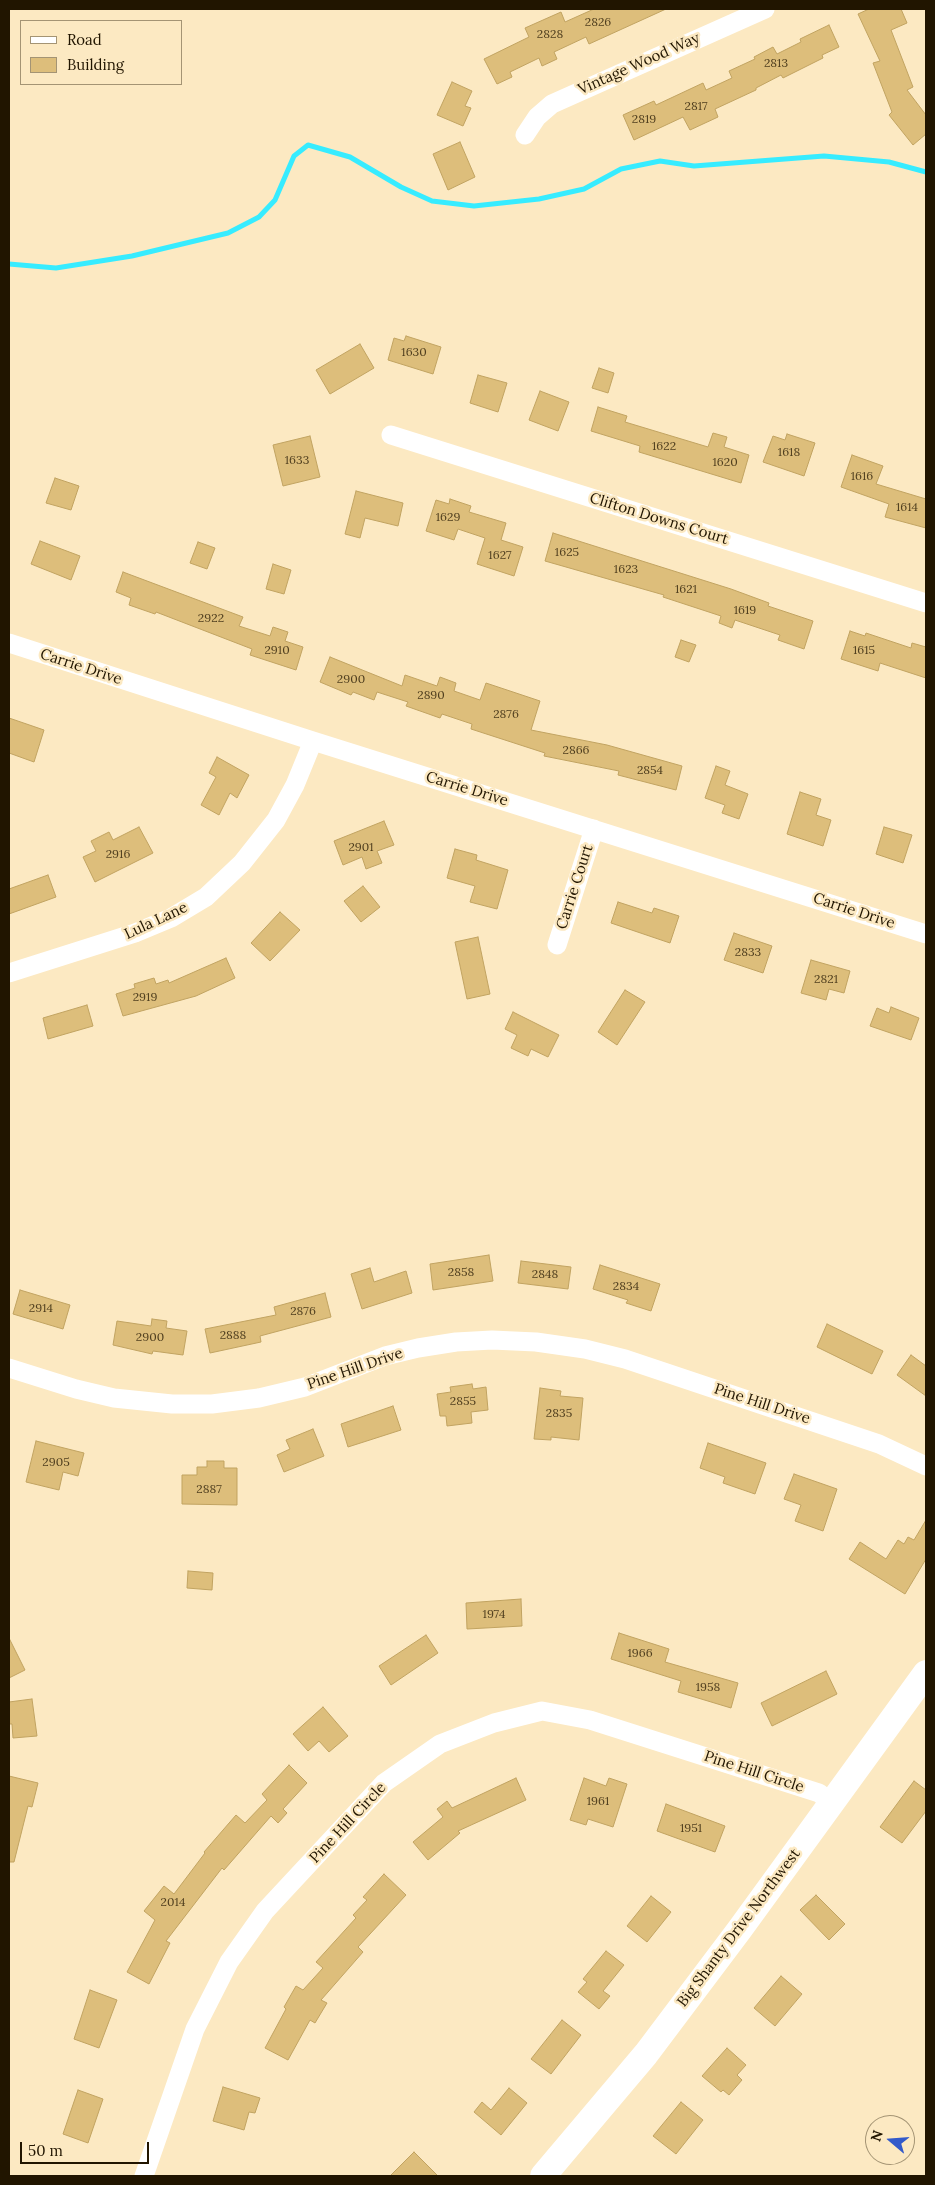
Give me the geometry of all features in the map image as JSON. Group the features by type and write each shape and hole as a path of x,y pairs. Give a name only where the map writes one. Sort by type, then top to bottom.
{"street":[{"name":"Vintage Wood Way","path":"525,135 536,117 552,104 765,9"},
{"name":"Clifton Downs Court","path":"391,435 926,602"},
{"name":"Carrie Drive","path":"9,643 926,934"},
{"name":"Lula Lane","path":"9,973 136,933 172,918 206,897 242,863 276,820 295,785 313,741"},
{"name":"Carrie Court","path":"557,944 594,829"},
{"name":"Pine Hill Drive","path":"9,1368 76,1389 114,1398 172,1404 212,1404 259,1398 305,1386 385,1356 418,1348 483,1340 536,1342 584,1349 625,1359 862,1438 926,1466"},
{"name":"Big Shanty Drive Northwest","path":"543,2176 646,2054 926,1673"},
{"name":"Pine Hill Circle","path":"144,2176 195,2029 229,1962 265,1911 384,1783 440,1744 494,1723 542,1711 590,1720 819,1793 832,1803"}],"building":[{"path":"594,9 666,9 589,44 586,37 554,52 557,59 542,66 539,58 510,72 512,77 497,84 484,59 529,37 525,28 561,12 565,22"},
{"path":"869,9 901,9 907,23 891,30 913,87 907,90 926,115 926,134 913,145 889,115 892,112 873,63 880,61 858,14"},
{"path":"829,25 839,47 822,55 823,58 783,78 781,75 756,88 756,90 715,109 718,117 690,130 683,117 634,140 623,115 654,101 656,105 703,83 706,90 732,78 729,71 755,59 754,57 773,47 777,54 801,42 800,39"},
{"path":"452,82 472,91 465,106 471,108 463,126 437,115"},
{"path":"460,142 475,177 448,190 433,154"},
{"path":"406,336 441,347 433,374 388,360 394,338 404,341"},
{"path":"360,344 374,368 330,394 316,370"},
{"path":"599,368 614,373 608,393 592,388"},
{"path":"478,375 507,383 498,412 470,403"},
{"path":"540,391 569,402 558,431 529,420"},
{"path":"598,407 627,416 625,422 708,447 713,433 727,437 724,447 749,455 741,483 639,452 640,446 591,431"},
{"path":"787,434 815,443 804,476 763,462 773,436 785,440"},
{"path":"310,436 320,477 283,486 273,445"},
{"path":"852,455 883,466 876,484 926,499 926,528 885,517 889,504 841,487"},
{"path":"55,478 79,486 71,510 46,503"},
{"path":"356,491 403,503 398,526 365,518 360,538 345,534"},
{"path":"450,499 471,506 469,512 506,523 501,540 523,547 514,576 477,564 485,538 458,529 454,540 426,531 436,500 449,504"},
{"path":"553,533 731,589 769,603 768,606 813,621 804,649 778,640 780,635 735,620 732,628 719,623 721,616 663,597 664,595 545,561"},
{"path":"40,541 80,556 71,580 31,564"},
{"path":"198,542 215,548 207,569 190,563"},
{"path":"273,564 291,570 284,594 266,589"},
{"path":"123,572 243,617 239,626 270,636 273,627 288,632 285,641 303,647 296,670 250,655 252,649 156,612 155,614 129,605 131,598 116,592"},
{"path":"850,631 865,636 866,633 911,648 912,643 926,647 926,678 880,663 878,671 841,659"},
{"path":"681,640 696,645 689,662 675,657"},
{"path":"330,657 402,686 405,675 437,686 440,677 456,683 454,691 480,700 486,683 540,701 531,730 607,745 682,766 676,790 618,775 619,771 544,756 545,753 471,729 472,724 442,714 440,718 406,706 408,702 377,692 374,700 353,692 351,695 320,682"},
{"path":"9,718 44,730 34,762 9,753"},
{"path":"217,757 249,775 237,798 230,793 219,815 201,805 216,777 209,773"},
{"path":"716,766 730,771 725,785 748,794 739,819 722,813 725,805 705,798"},
{"path":"800,792 821,799 816,815 831,820 823,846 787,834"},
{"path":"384,821 394,845 377,851 382,863 366,869 362,857 343,865 334,841"},
{"path":"139,827 153,853 95,882 83,857 96,851 91,841 109,832 113,840"},
{"path":"884,827 912,835 903,863 876,854"},
{"path":"455,849 477,855 476,860 508,870 497,909 470,902 475,886 447,878"},
{"path":"48,875 56,897 9,914 9,889"},
{"path":"363,886 380,907 361,922 344,901"},
{"path":"618,902 652,913 654,908 679,916 670,943 611,923"},
{"path":"280,912 300,930 270,961 251,943"},
{"path":"734,933 772,946 763,973 724,960"},
{"path":"478,937 490,994 467,999 455,942"},
{"path":"226,958 235,978 196,996 123,1016 116,994 135,988 134,984 154,978 156,984 168,980 169,983"},
{"path":"811,960 850,971 844,993 829,989 826,1000 801,993"},
{"path":"625,990 645,1002 617,1045 598,1032"},
{"path":"87,1005 93,1026 48,1039 43,1018"},
{"path":"891,1007 919,1018 911,1040 870,1026 877,1008 889,1013"},
{"path":"513,1012 559,1035 548,1057 531,1049 528,1056 511,1048 517,1035 505,1029"},
{"path":"489,1255 493,1281 433,1290 430,1264"},
{"path":"521,1261 571,1267 568,1289 518,1283"},
{"path":"600,1265 660,1284 651,1311 626,1303 628,1300 593,1289"},
{"path":"370,1268 374,1282 406,1271 412,1293 362,1309 351,1274"},
{"path":"20,1290 70,1305 63,1329 13,1314"},
{"path":"325,1293 331,1317 260,1336 261,1342 210,1353 205,1329 276,1315 274,1307"},
{"path":"152,1319 167,1321 166,1328 187,1331 183,1355 153,1351 152,1354 113,1345 117,1321 151,1326"},
{"path":"827,1324 883,1351 872,1374 817,1347"},
{"path":"911,1355 926,1366 926,1396 897,1375"},
{"path":"472,1384 473,1389 486,1387 488,1410 471,1412 472,1423 447,1426 446,1416 440,1416 437,1394 451,1392 450,1387"},
{"path":"540,1388 561,1391 560,1396 583,1398 579,1440 551,1437 551,1440 534,1439"},
{"path":"393,1406 401,1430 348,1447 341,1424"},
{"path":"313,1429 324,1456 284,1472 277,1455 290,1449 286,1440"},
{"path":"36,1441 84,1453 78,1476 63,1472 59,1490 26,1482"},
{"path":"708,1443 766,1463 755,1494 723,1483 725,1477 700,1468"},
{"path":"207,1461 224,1461 224,1468 237,1468 237,1505 182,1504 182,1475 197,1475 197,1467 207,1467"},
{"path":"794,1474 837,1489 823,1531 795,1521 801,1505 784,1499"},
{"path":"926,1520 926,1559 905,1594 849,1559 860,1542 886,1559 898,1540 904,1544 908,1537 914,1540"},
{"path":"188,1571 213,1573 212,1590 187,1588"},
{"path":"521,1599 522,1626 467,1629 466,1603"},
{"path":"619,1633 669,1649 665,1662 738,1683 731,1708 678,1692 681,1681 611,1659"},
{"path":"426,1635 438,1653 391,1685 379,1666"},
{"path":"9,1638 25,1670 9,1678"},
{"path":"826,1671 837,1694 772,1726 761,1703"},
{"path":"32,1699 37,1736 13,1738 12,1724 9,1724 9,1702"},
{"path":"323,1707 348,1736 329,1752 319,1741 308,1751 293,1734"},
{"path":"289,1765 307,1783 283,1809 287,1813 278,1823 271,1816 224,1870 222,1868 166,1941 170,1943 149,1984 127,1972 155,1920 144,1911 164,1886 174,1894 204,1852 236,1815 245,1823 267,1800 262,1794"},
{"path":"9,1776 38,1783 32,1807 28,1806 14,1862 9,1862"},
{"path":"516,1778 526,1800 458,1831 460,1833 428,1860 413,1842 443,1817 437,1809 447,1801 452,1808"},
{"path":"584,1778 606,1786 609,1778 627,1784 613,1827 588,1819 586,1825 570,1820"},
{"path":"914,1781 926,1790 926,1811 902,1843 880,1827"},
{"path":"666,1804 725,1826 715,1852 657,1831"},
{"path":"384,1874 406,1895 358,1947 363,1952 321,2000 327,2003 315,2023 310,2020 288,2060 265,2048 296,1986 303,1990 323,1968 316,1962 356,1918 353,1915 367,1900 363,1897"},
{"path":"816,1895 845,1924 829,1940 800,1910"},
{"path":"651,1896 671,1912 647,1942 627,1926"},
{"path":"606,1951 624,1965 603,1991 610,1996 599,2009 578,1992 587,1982 583,1979"},
{"path":"781,1976 802,1994 775,2026 754,2008"},
{"path":"90,1990 117,2000 99,2048 74,2039"},
{"path":"562,2020 581,2035 551,2074 531,2059"},
{"path":"727,2048 746,2065 737,2075 742,2080 729,2095 723,2090 721,2092 702,2076"},
{"path":"223,2087 260,2098 255,2113 249,2112 244,2130 213,2121"},
{"path":"509,2088 527,2103 501,2135 474,2112 482,2102 491,2110"},
{"path":"78,2090 103,2099 88,2143 63,2134"},
{"path":"681,2102 703,2120 676,2154 653,2136"},
{"path":"414,2152 438,2176 390,2176"}],"waterway":[{"path":"9,264 56,268 132,256 228,233 259,217 275,200 294,156 308,145 350,157 401,187 432,201 474,206 539,199 584,189 621,169 660,161 694,166 824,156 889,162 926,172"}]}
